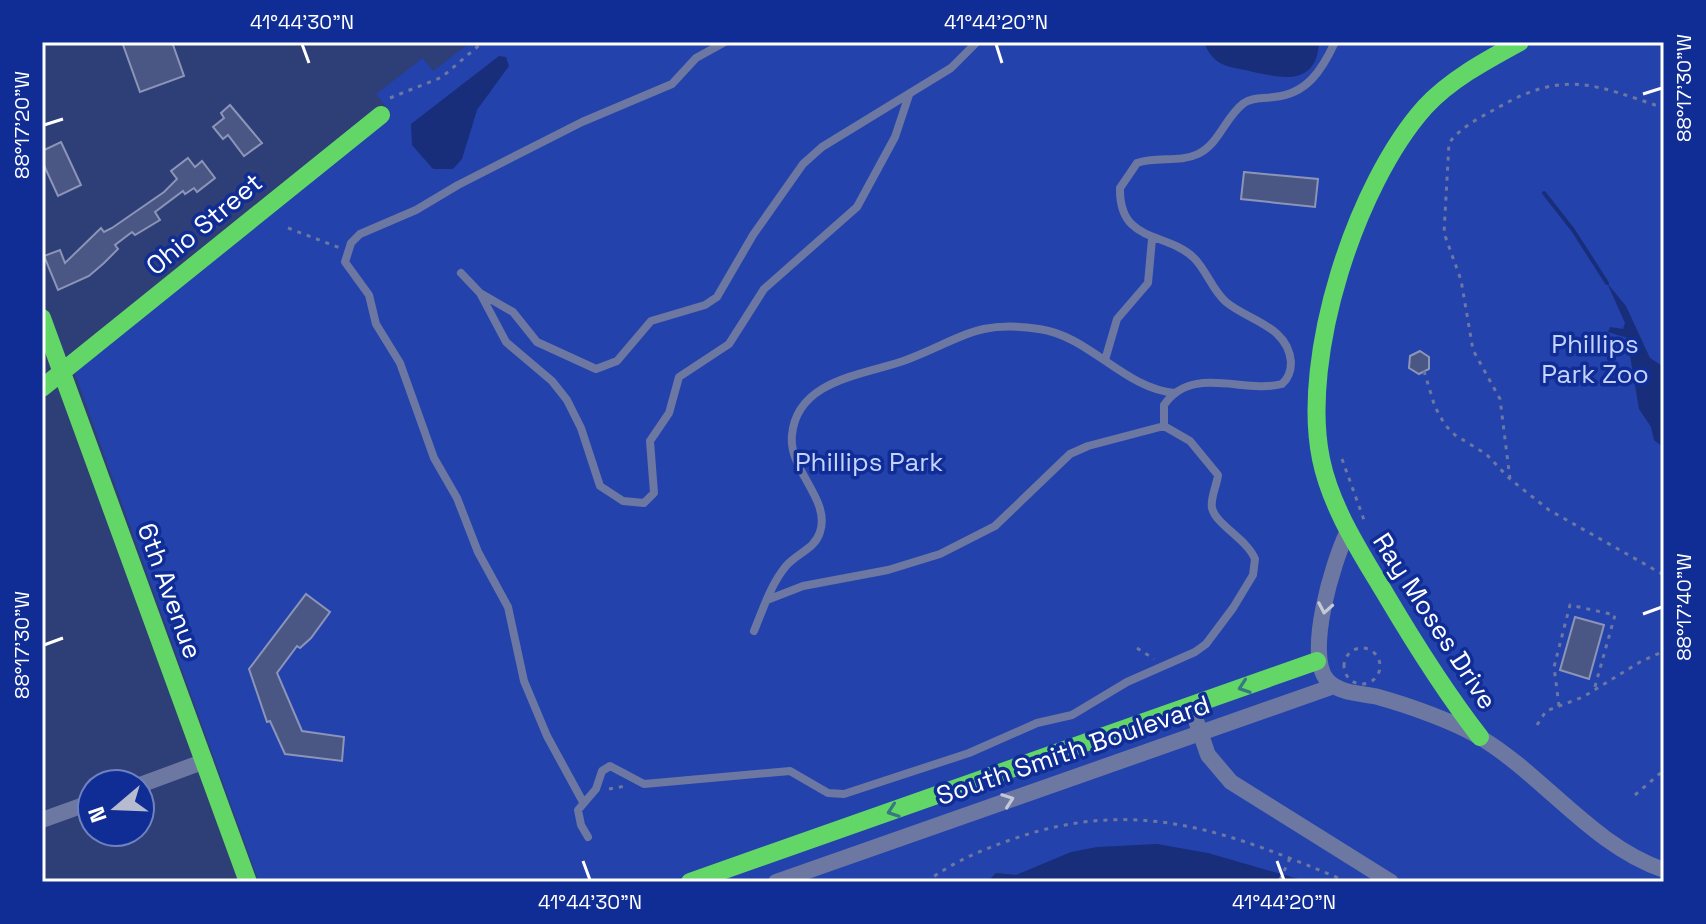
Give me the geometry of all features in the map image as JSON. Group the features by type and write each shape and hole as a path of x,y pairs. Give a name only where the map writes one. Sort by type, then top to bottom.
{"street":[{"name":"Ray Moses Drive","path":"1480,737 1419,651 1352,529 1321,458 1315,409 1326,327 1368,202 1395,146 1425,106 1466,75 1520,42"},
{"name":"Ohio Street","path":"42,388 382,108"},
{"name":"6th Avenue","path":"42,318 248,882"},
{"path":"1352,529 1328,593 1317,661 1326,679 1334,686 1379,698 1480,737 1632,856 1664,870"},
{"name":"South Smith Boulevard","path":"690,882 1317,661"},
{"name":"South Smith Boulevard","path":"776,882 1334,686"},
{"path":"1191,706 1208,755 1231,782 1391,882"},
{"path":"156,779 205,761"},
{"path":"42,820 76,808"},
{"path":"820,836 830,863"}],"lane":[{"path":"583,802 547,736 524,681 508,607 478,552 457,498 434,458 400,363 376,324 369,295 346,267 347,251 364,232 416,210 458,185 582,122 672,84 696,58 725,42"},
{"path":"480,293 513,312 537,342 588,367 604,368 617,361 651,321 705,305 717,297 753,235 803,164 822,147 951,68 977,42"},
{"path":"1164,426 1164,405 1176,393 1203,382 1250,386 1282,384 1288,379 1291,362 1279,335 1227,303 1195,259 1152,239 1129,221 1119,199 1124,177 1132,168 1151,159 1179,159 1197,154 1214,141 1232,113 1247,101 1282,96 1303,88 1319,72 1335,42"},
{"path":"461,273 480,293 506,342 552,381 567,400 581,428 600,486 623,501 644,503 654,493 650,441 669,413 679,377 729,344 764,289 857,207 895,137 909,95"},
{"path":"1105,360 1117,319 1148,283 1152,239"},
{"path":"754,631 766,600 787,564 814,543 820,532 820,511 797,468 792,434 803,407 824,388 849,376 904,360 967,331 998,325 1050,331 1143,384 1176,393"},
{"path":"588,837 578,816 583,802 596,789 602,771 610,766 640,782 790,771 828,793 844,794 969,753 1037,723 1072,715 1127,682 1206,644 1233,608 1256,565 1253,552 1212,508 1218,475 1214,467 1190,441 1164,426 1088,446 1070,454 995,526 940,554 888,570 803,586 766,600"}],"path":[{"path":"382,108 442,77 483,42"},
{"path":"1510,479 1500,399 1473,350 1461,280 1444,233 1449,143 1472,123 1526,91 1553,83 1578,83 1664,108"},
{"path":"288,228 347,251"},
{"path":"1424,371 1445,425 1486,454 1510,479 1573,526 1664,575"},
{"path":"1342,459 1365,517 1352,529"},
{"path":"1559,706 1554,667 1570,605 1615,615 1594,690"},
{"path":"1137,648 1169,663"},
{"path":"1355,649 1367,649 1376,656 1378,673 1365,684 1354,682 1344,669 1346,657 1355,649"},
{"path":"1537,725 1546,711 1594,690 1664,651"},
{"path":"1635,795 1664,770"},
{"path":"596,789 640,782"},
{"path":"926,882 977,851 1026,834 1109,819 1143,818 1233,836 1348,882"},
{"path":"1280,880 1290,858"}],"green space":[{"name":"Phillips Park","path":"471,42 1664,42 1664,882 1309,882 1157,844 1016,875 996,873 987,882 259,882 74,371 391,113 376,94 423,58 433,71"}],"shaded area":[{"path":"1204,42 1319,43 1311,68 1303,74 1283,77 1222,64 1212,56"},
{"path":"499,56 506,57 509,66 477,110 462,159 453,169 433,169 412,145 411,124"},
{"path":"1607,283 1626,306 1650,358 1664,367 1664,448 1654,440 1651,427 1639,409 1627,338 1608,332 1610,327 1623,329 1625,323"},
{"path":"1157,844 1208,853 1309,882 987,882 996,873 1016,875 1071,852 1097,847"}],"building":[{"path":"122,42 172,42 184,76 140,92"},
{"path":"230,105 262,143 244,156 228,135 223,139 213,127 224,118 221,113"},
{"path":"61,142 81,185 58,196 42,161 42,151"},
{"path":"188,158 195,167 202,161 215,178 197,192 194,188 185,194 183,191 155,212 160,220 135,235 132,232 115,245 118,249 89,276 58,290 44,256 60,250 65,263 101,228 104,232 112,228 164,192 177,179 171,171"},
{"path":"1244,172 1318,179 1315,207 1241,199"},
{"path":"1420,351 1429,357 1429,369 1419,374 1409,368 1410,356"},
{"path":"306,594 330,612 311,638 300,648 297,646 277,673 302,731 344,737 342,761 285,754 270,721 267,722 249,669"},
{"path":"1575,617 1604,625 1589,679 1560,670"}],"waterway":[{"path":"1544,193 1573,230 1607,283"}],"traffic: fast":[{"path":"1480,737 1419,650 1339,512 1321,459 1317,418 1319,372 1326,323 1356,225 1400,140 1425,107 1446,88 1520,42"},
{"path":"42,388 381,115"},
{"path":"42,318 248,882"},
{"path":"690,882 1317,661"}],"park label":[{"name":"Phillips Park Zoo","path":"1595,359"}]}
